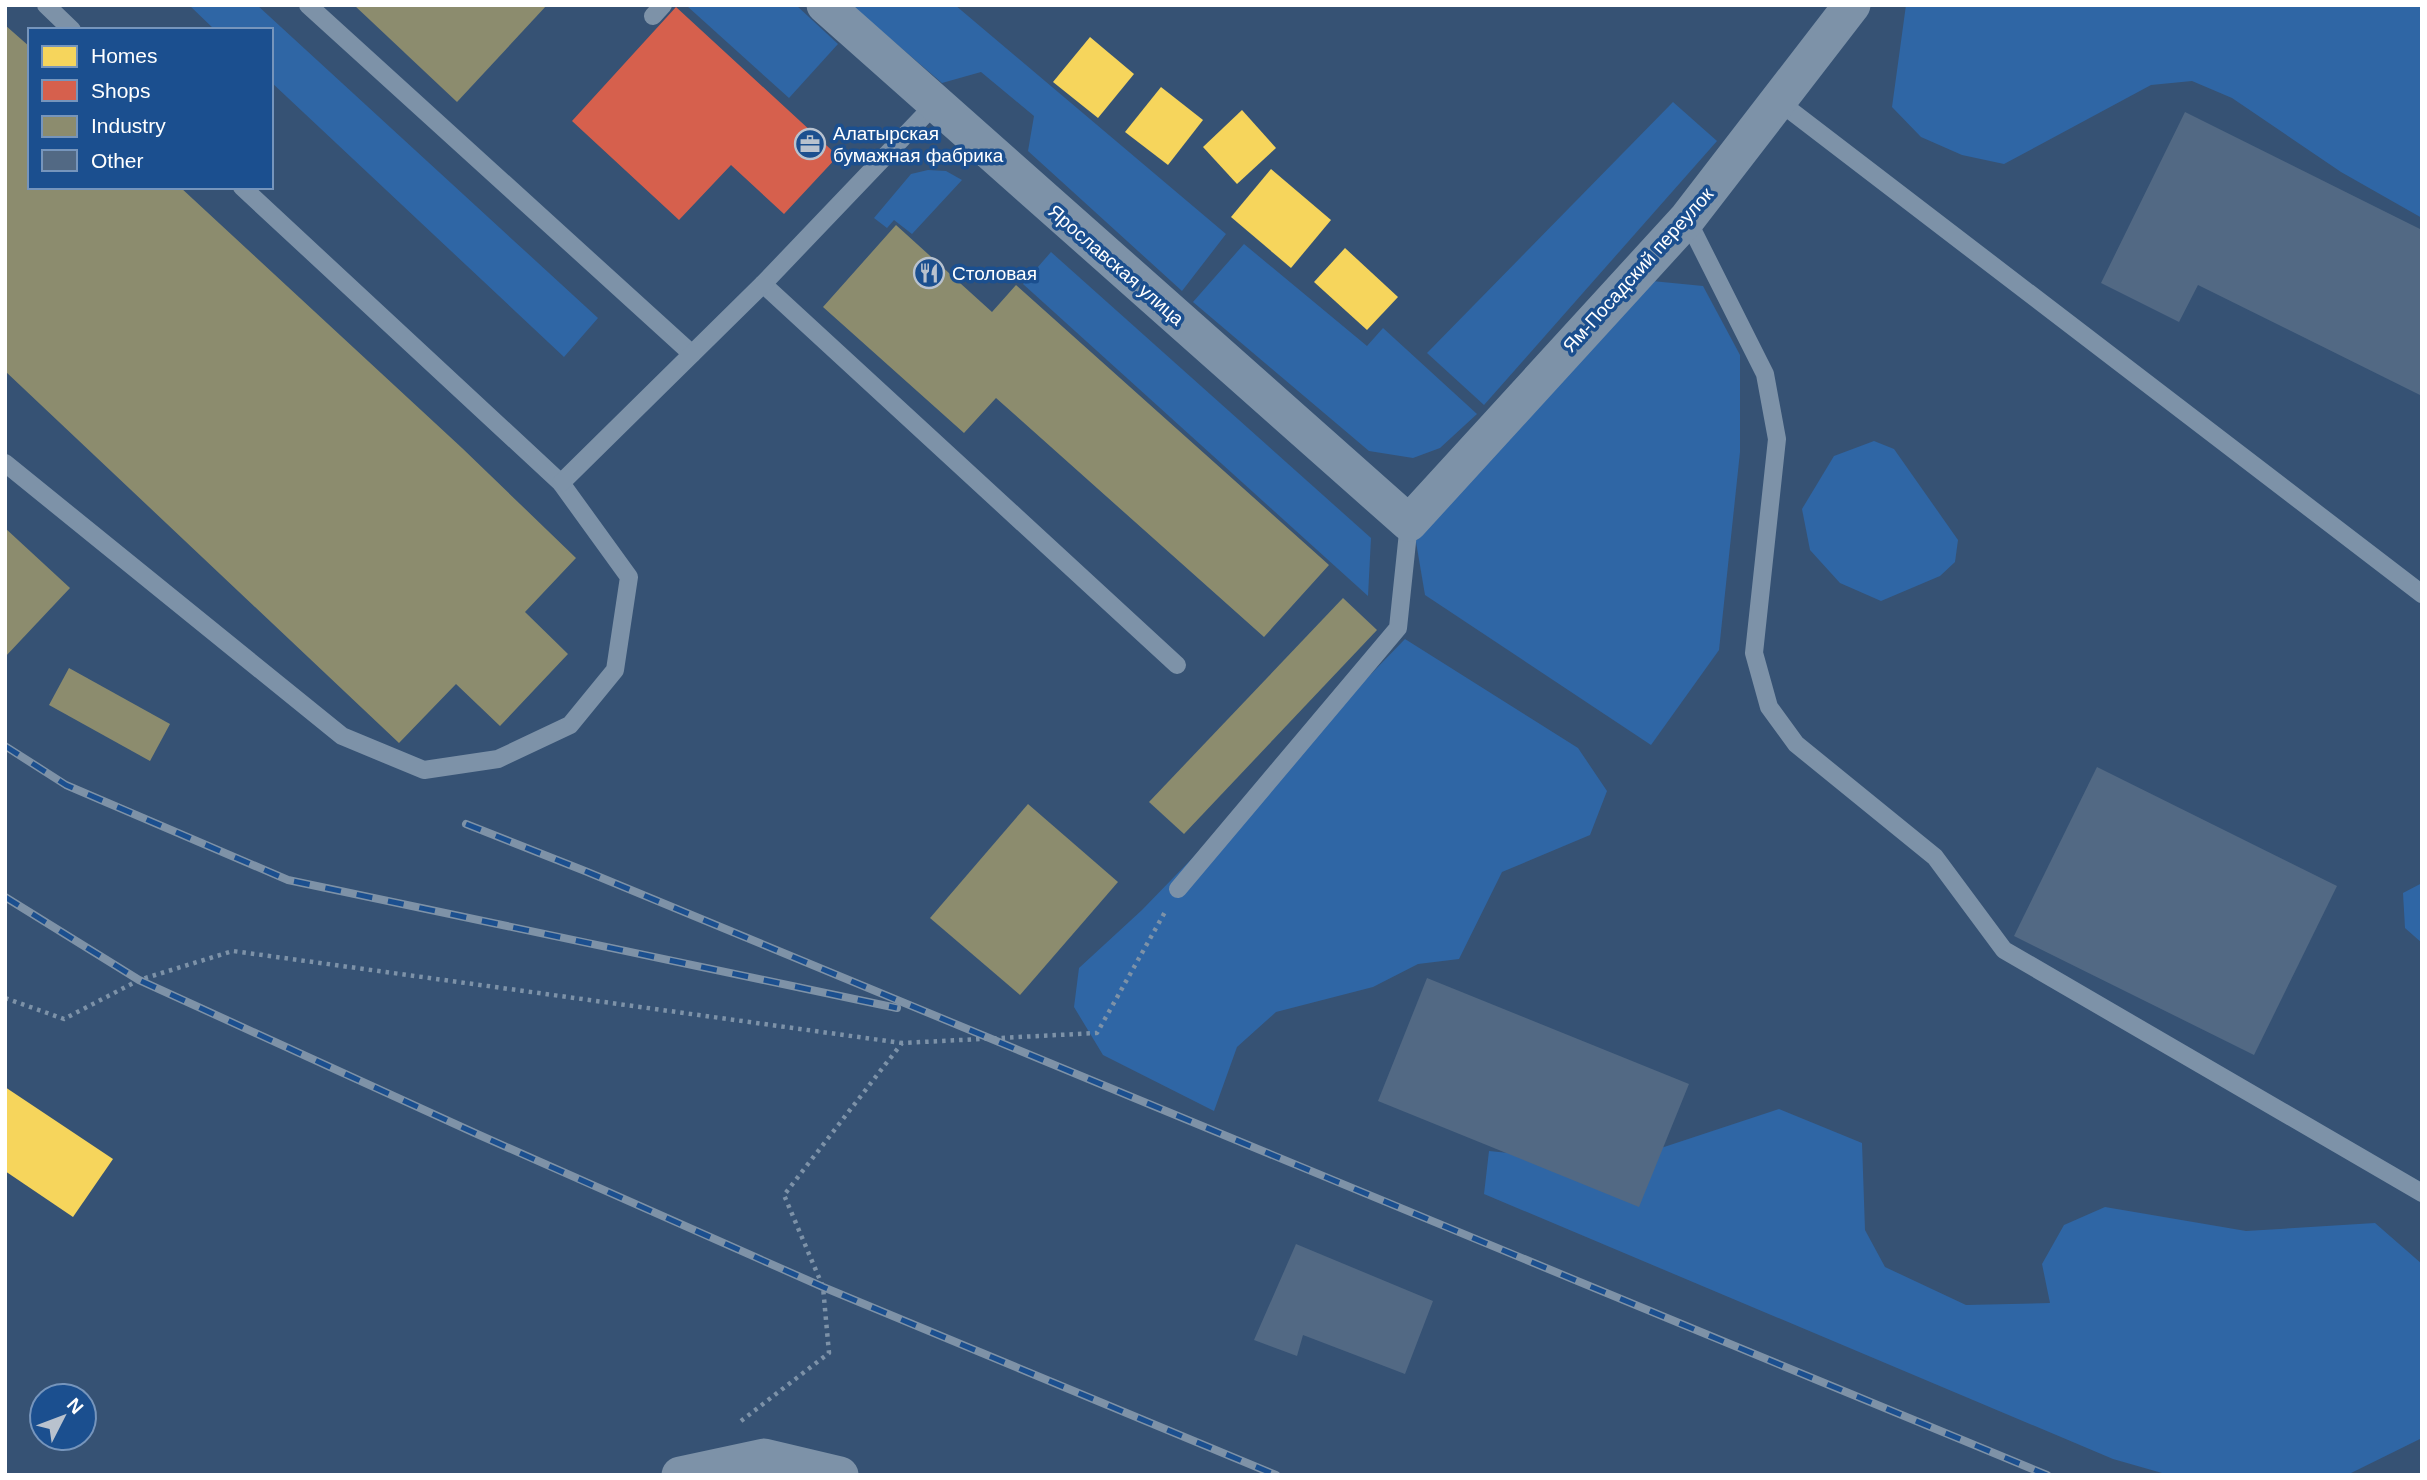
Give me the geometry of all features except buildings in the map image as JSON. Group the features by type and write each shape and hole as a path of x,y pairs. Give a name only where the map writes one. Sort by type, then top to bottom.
{"street":[{"name":"Ярославская улица","path":"825,5 1409,523"},
{"name":"Ям-Посадский переулок","path":"1409,523 1687,219 1852,5"},
{"path":"680,1475 764,1457 840,1475"}],"lane":[{"path":"46,5 70,28"},
{"path":"308,5 692,355"},
{"path":"1778,101 2422,594"},
{"path":"561,483 763,284 935,104"},
{"path":"5,463 342,736 424,770 498,759 570,725 615,670 629,577 561,483 244,189"},
{"path":"1687,219 1765,374 1777,439 1754,653 1769,707 1796,744 1935,857 2004,950 2422,1193"},
{"path":"763,284 1177,665"},
{"path":"1178,889 1398,628 1409,523"}],"path":[{"path":"5,998 64,1019 139,980 233,951 902,1043 1097,1033 1178,889"},
{"path":"734,1426 829,1353 823,1287 783,1195 902,1043"}],"shaded area":[{"path":"189,5 257,5 598,318 564,357 273,84 273,28 213,28"},
{"path":"796,5 838,44 789,98 687,6"},
{"path":"851,5 955,5 1226,234 1182,291 1028,151 1034,116 981,72 942,83"},
{"path":"1906,5 2422,5 2422,218 2341,172 2232,98 2192,81 2151,85 2004,164 1962,155 1921,137 1892,107"},
{"path":"1673,102 1717,141 1484,405 1427,353"},
{"path":"928,170 946,171 962,180 912,234 894,220 887,228 874,218 911,174"},
{"path":"1244,244 1367,346 1383,328 1477,414 1440,448 1413,458 1369,451 1193,302"},
{"path":"1051,252 1371,538 1368,596 1023,284"},
{"path":"1652,281 1703,286 1740,355 1740,452 1719,650 1651,745 1425,595 1415,536"},
{"path":"1874,441 1894,449 1958,540 1955,562 1940,576 1881,601 1840,583 1810,550 1802,509 1834,456"},
{"path":"1405,639 1578,748 1607,791 1590,835 1502,872 1459,959 1418,964 1373,987 1276,1012 1237,1047 1214,1111 1103,1055 1074,1007 1079,968 1142,910"},
{"path":"2422,883 2422,943 2405,928 2403,893"},
{"path":"1779,1109 1862,1143 1865,1230 1885,1267 1966,1305 2050,1303 2042,1264 2064,1225 2105,1207 2246,1231 2375,1223 2422,1264 2422,1438 2347,1475 2169,1475 2113,1459 1484,1194 1489,1151 1578,1160 1661,1148"}],"railway":[{"path":"5,746 66,785 288,880 897,1008"},
{"path":"466,824 2047,1475"},
{"path":"5,897 139,980 477,1134 823,1287 1276,1475"}],"place":[{"name":"Алатырская бумажная фабрика","path":"810,144"},
{"name":"Столовая","path":"929,273"}]}
